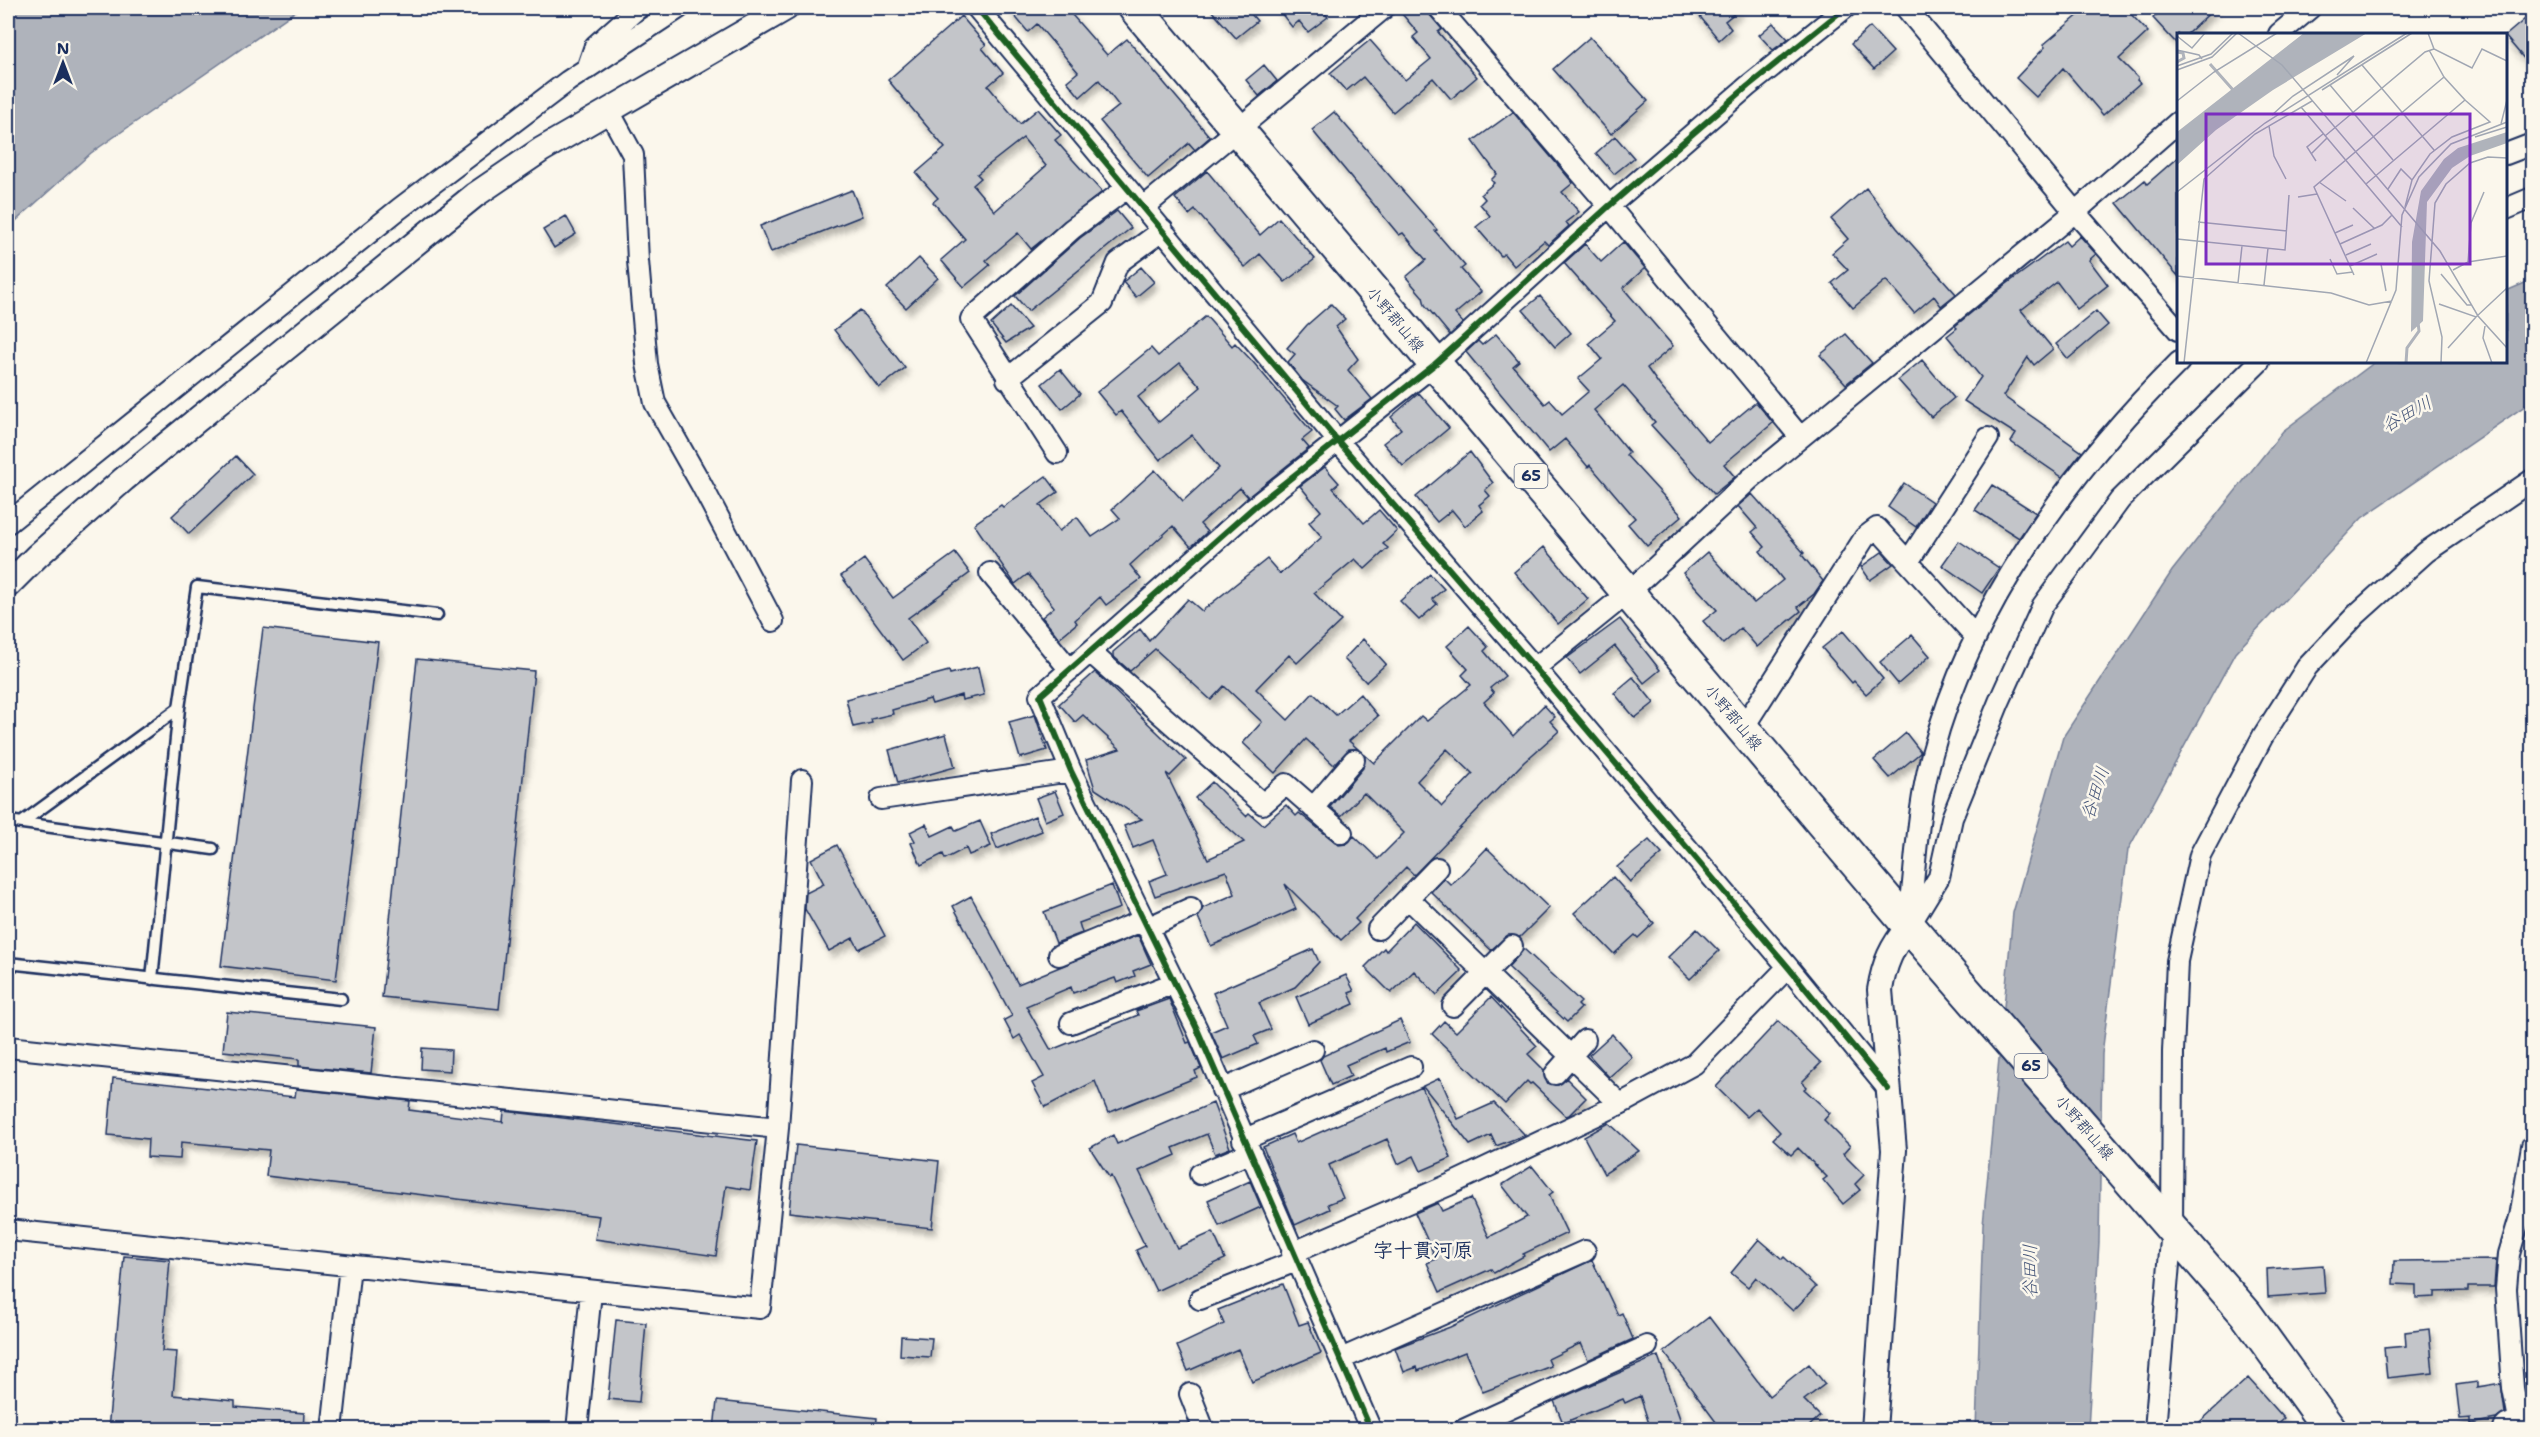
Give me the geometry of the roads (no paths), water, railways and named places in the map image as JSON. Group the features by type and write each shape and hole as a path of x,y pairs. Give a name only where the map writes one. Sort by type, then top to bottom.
{"main road":[{"name":"小野郡山線","path":"1135,8 1917,936 2246,1314 2330,1430"}],"street":[{"path":"587,69 596,46 638,8"},
{"path":"8,523 399,209 587,69 679,8"},
{"path":"8,585 37,556 124,479 475,195 541,150 786,8"},
{"path":"977,8 1338,441 1535,668 1888,1089"},
{"path":"1143,208 1236,128 1283,94 1384,8"},
{"path":"1439,8 1609,206 1800,437"},
{"path":"1371,1430 1174,983 1071,771 1040,696 1254,507 1434,365 1609,206 1748,86 1845,8"},
{"path":"1906,8 2075,212 2177,329"},
{"path":"2280,33 2310,8"},
{"path":"609,111 633,155 638,261 647,364 655,403 701,484 772,621"},
{"path":"1535,668 1629,592 1750,479 2075,212 2177,123"},
{"path":"2507,153 2532,144"},
{"path":"1057,453 1007,379 971,320 1072,229 1127,188"},
{"path":"2507,208 2532,198"},
{"path":"1007,379 1102,303 1118,263 1163,230"},
{"path":"1917,936 1920,812 1931,755 1947,703 1976,637 2014,567 2063,496 2112,435 2178,363"},
{"path":"1874,1430 1894,1150 1880,990 1883,970 1892,948 1917,936 1939,877 1952,819 1999,702 2043,605 2120,500 2258,363"},
{"path":"1908,562 1988,438"},
{"path":"2155,1430 2172,1228 2173,1052 2177,962 2200,855 2263,736 2307,667 2356,614 2426,552 2532,480"},
{"path":"1743,728 1865,537 1877,528 1976,637"},
{"path":"990,573 1070,670"},
{"path":"1090,652 1263,804 1286,784 1342,832"},
{"path":"1313,808 1354,760"},
{"path":"881,799 1071,771"},
{"path":"8,1230 760,1308 778,1128 802,780"},
{"path":"1377,929 1409,900 1437,868"},
{"path":"1409,900 1620,1104"},
{"path":"1059,955 1191,908"},
{"path":"1453,1006 1512,946"},
{"path":"1200,1299 1620,1104 1694,1064 1788,967"},
{"path":"1071,1023 1174,983"},
{"path":"1555,1074 1585,1040"},
{"path":"8,1047 778,1128"},
{"path":"1222,1090 1313,1050"},
{"path":"1200,1174 1246,1146 1411,1067"},
{"path":"2521,1426 2513,1388 2506,1289 2509,1254 2520,1217 2532,1146"},
{"path":"1341,1359 1585,1251"},
{"path":"332,1430 350,1266"},
{"path":"577,1430 591,1292"},
{"path":"1463,1430 1647,1346"},
{"path":"1190,1394 1204,1430"}],"lane":[{"path":"152,979 179,708 197,588 437,615"},
{"path":"24,821 179,708"},
{"path":"8,821 24,821 213,849"},
{"path":"8,963 341,999"}],"water":[{"path":"8,8 300,8 91,153 8,228"},
{"name":"谷田川","path":"2532,280 2532,401 2362,518 2235,653 2128,850 2102,1054 2099,1242 2088,1429 1976,1430 1983,1225 2013,913 2063,737 2172,571 2283,431 2374,363 2507,363 2507,291"}],"district":[{"name":"字十貫河原","path":"1423,1250"}]}
